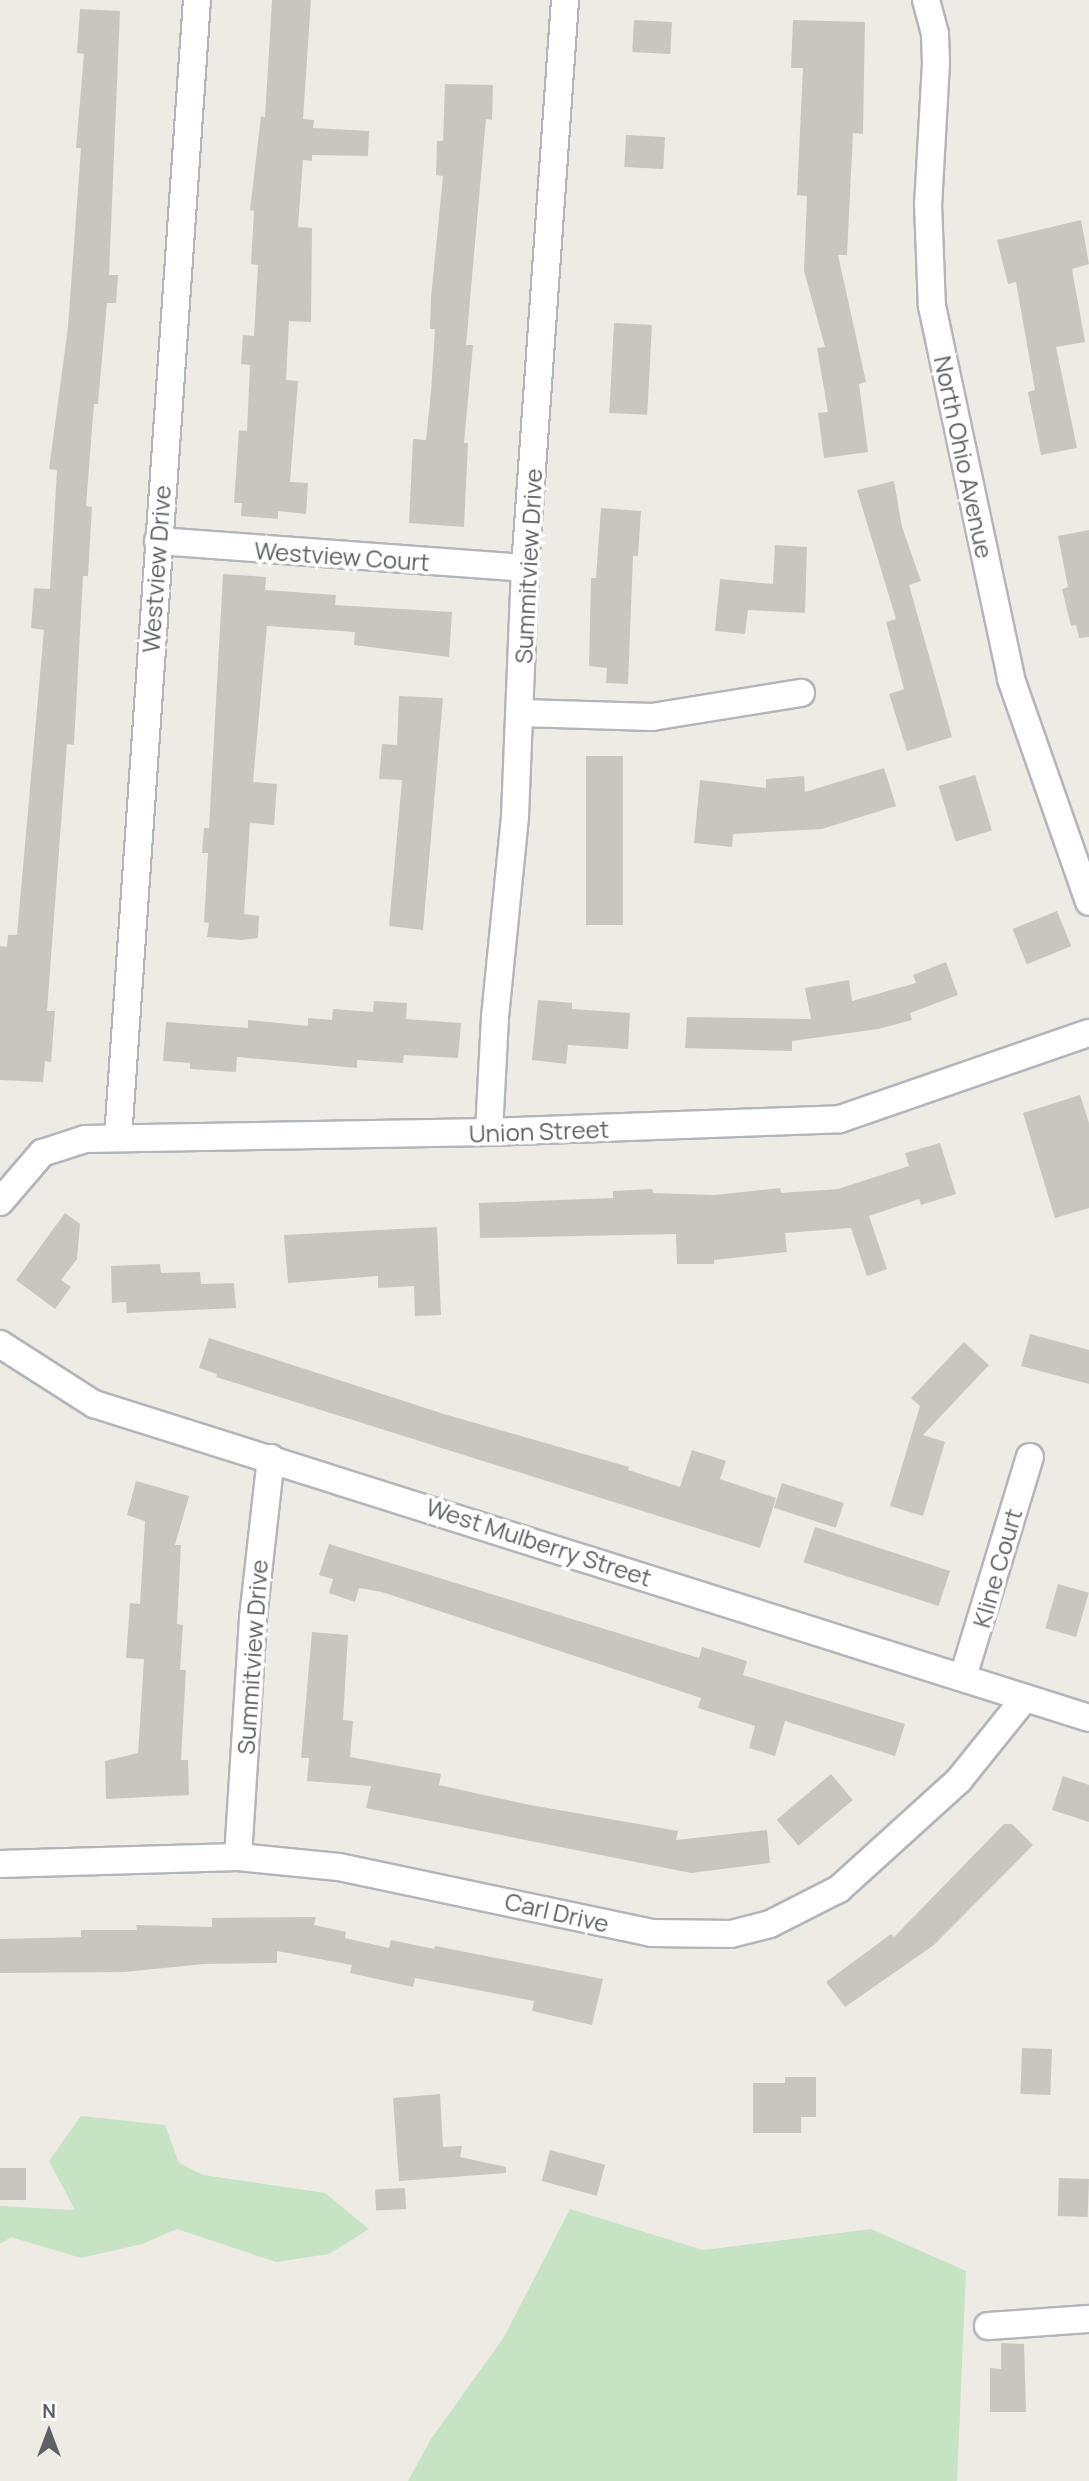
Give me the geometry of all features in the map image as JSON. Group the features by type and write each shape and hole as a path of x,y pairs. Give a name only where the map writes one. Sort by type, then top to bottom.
{"street":[{"name":"Westview Drive","path":"118,1138 197,0"},
{"name":"Summitview Drive","path":"489,1132 522,713 525,568 565,0"},
{"name":"North Ohio Avenue","path":"926,0 936,54 928,204 932,306 1011,679 1089,902"},
{"name":"Westview Court","path":"158,541 525,568"},
{"path":"522,713 652,716 801,693"},
{"name":"Union Street","path":"0,1202 42,1153 85,1139 489,1132 840,1119 1089,1032"},
{"name":"West Mulberry Street","path":"0,1344 94,1404 1089,1718"},
{"name":"Summitview Drive","path":"238,1857 253,1618 271,1458"},
{"name":"Kline Court","path":"963,1678 1030,1458"},
{"name":"Carl Drive","path":"0,1864 238,1857 353,1870 652,1933 731,1934 770,1924 839,1889 959,1780 1025,1698"},
{"path":"988,2326 1089,2319"}],"green space":[{"path":"81,2116 165,2125 179,2163 203,2175 325,2193 369,2229 329,2254 276,2262 177,2229 142,2244 81,2258 11,2237 0,2244 0,2206 75,2210 49,2161"},
{"path":"570,2209 703,2250 871,2229 966,2271 957,2481 408,2481 431,2439 504,2337"}],"building":[{"path":"272,0 311,0 303,119 314,120 313,128 369,131 368,156 312,155 312,161 303,160 298,227 312,228 311,322 289,321 286,380 298,381 290,482 308,483 306,514 278,511 278,519 241,516 242,503 234,503 239,430 247,431 250,365 241,364 243,335 254,336 258,265 251,264 254,211 250,210 261,116 265,117"},
{"path":"80,9 120,11 109,275 118,275 116,303 107,303 98,404 94,404 86,506 92,507 88,576 83,576 74,745 67,744 47,1011 55,1011 51,1062 45,1061 43,1082 0,1080 0,946 7,947 8,935 17,935 44,630 31,628 34,588 50,589 57,470 49,469 68,327 81,148 76,148 84,54 77,53"},
{"path":"634,20 672,22 670,54 632,52"},
{"path":"793,20 865,22 863,134 853,133 847,255 838,255 866,382 859,384 868,452 824,458 818,413 828,412 817,348 825,347 804,271 807,196 797,195 803,68 791,68"},
{"path":"445,84 493,85 492,120 486,119 466,345 473,345 464,443 468,443 464,527 409,523 413,439 426,440 431,392 435,329 430,329 431,297 443,176 436,175 437,141 443,141"},
{"path":"626,135 665,137 663,169 624,167"},
{"path":"1081,220 1089,264 1072,269 1085,342 1056,347 1077,448 1041,455 1028,392 1035,390 1016,282 1008,284 997,240"},
{"path":"614,323 652,325 647,415 609,413"},
{"path":"894,481 902,527 921,581 909,585 952,737 907,751 889,694 904,689 886,622 896,619 857,490"},
{"path":"601,508 641,511 638,556 633,556 628,684 606,683 607,668 589,666 591,578 596,578"},
{"path":"1089,530 1089,637 1079,638 1076,625 1071,626 1062,589 1068,587 1058,536"},
{"path":"775,545 807,547 805,613 748,610 745,634 715,631 720,579 773,584"},
{"path":"223,574 266,577 265,590 336,595 335,605 452,612 449,657 354,645 355,632 267,626 253,782 277,784 274,825 250,823 244,914 259,916 258,938 242,940 207,937 209,923 204,922 208,853 202,853 204,828 209,828"},
{"path":"399,696 443,698 423,930 389,926 402,780 379,779 382,744 397,745"},
{"path":"586,756 623,756 623,925 586,925"},
{"path":"884,768 896,806 822,829 733,834 732,847 694,843 700,780 766,788 766,779 804,776 805,792"},
{"path":"975,775 992,830 956,842 939,786"},
{"path":"1057,911 1071,946 1027,964 1012,929"},
{"path":"946,962 958,995 910,1013 912,1020 878,1029 792,1041 792,1051 685,1048 687,1017 811,1019 805,988 849,980 852,1001 916,983 913,975"},
{"path":"538,1000 572,1003 572,1009 630,1013 628,1049 568,1045 566,1064 532,1060"},
{"path":"374,1001 407,1003 406,1019 461,1023 458,1058 404,1055 403,1063 357,1060 357,1068 237,1057 236,1072 190,1069 190,1063 163,1061 166,1022 248,1028 248,1020 308,1026 308,1018 332,1020 333,1009 373,1012"},
{"path":"1080,1095 1089,1123 1089,1208 1055,1218 1023,1113"},
{"path":"940,1143 956,1194 921,1205 919,1199 869,1216 887,1269 867,1276 851,1228 785,1233 787,1252 714,1260 714,1264 677,1264 676,1234 480,1238 479,1203 613,1198 613,1191 652,1189 653,1193 714,1195 780,1188 781,1193 838,1189 909,1166 905,1153"},
{"path":"65,1213 80,1224 77,1259 61,1280 71,1287 55,1309 16,1280"},
{"path":"437,1227 441,1315 415,1316 414,1286 378,1288 378,1276 288,1283 284,1235"},
{"path":"160,1264 161,1273 200,1272 201,1284 234,1283 236,1308 127,1313 126,1302 112,1303 111,1266"},
{"path":"1030,1334 1089,1350 1089,1384 1021,1366"},
{"path":"209,1338 444,1414 629,1467 628,1470 680,1487 692,1450 726,1461 720,1479 776,1498 760,1548 216,1377 217,1374 199,1368"},
{"path":"964,1342 989,1365 923,1435 945,1442 923,1516 890,1506 920,1406 911,1398"},
{"path":"136,1481 189,1496 175,1545 181,1545 177,1624 183,1625 180,1670 186,1670 181,1760 188,1760 189,1795 106,1799 105,1761 138,1753 144,1659 126,1658 130,1603 140,1604 145,1521 127,1515"},
{"path":"782,1483 844,1503 836,1528 774,1508"},
{"path":"815,1527 950,1571 939,1606 804,1562"},
{"path":"329,1544 699,1658 702,1647 747,1661 743,1675 905,1724 895,1756 785,1721 775,1756 749,1748 755,1726 698,1708 701,1698 382,1592 359,1588 355,1602 329,1593 333,1579 319,1575"},
{"path":"1058,1584 1089,1593 1076,1637 1045,1628"},
{"path":"312,1632 348,1635 343,1720 353,1721 350,1757 441,1774 439,1785 525,1804 678,1831 676,1840 767,1830 770,1863 691,1873 366,1808 371,1786 307,1781 309,1758 301,1758"},
{"path":"831,1774 853,1800 798,1846 777,1820"},
{"path":"1063,1776 1089,1785 1089,1822 1052,1810"},
{"path":"1004,1824 1012,1824 1033,1845 934,1945 845,2007 826,1982 891,1934 894,1937"},
{"path":"316,1917 314,1925 346,1932 345,1938 389,1948 391,1940 434,1949 435,1946 603,1979 592,2025 532,2011 534,2001 415,1978 413,1987 350,1973 352,1965 277,1951 277,1963 204,1964 124,1972 0,1973 0,1939 81,1937 81,1930 137,1930 136,1925 212,1927 212,1918"},
{"path":"1022,2048 1052,2049 1050,2095 1020,2094"},
{"path":"785,2077 816,2077 816,2117 801,2117 801,2133 753,2133 753,2083 785,2083"},
{"path":"440,2094 443,2147 462,2146 460,2157 506,2167 506,2173 399,2181 393,2098"},
{"path":"550,2150 605,2165 597,2196 542,2181"},
{"path":"0,2168 26,2168 26,2200 0,2200"},
{"path":"1059,2178 1089,2179 1088,2217 1058,2216"},
{"path":"405,2188 406,2209 376,2211 375,2190"},
{"path":"1001,2343 1024,2344 1026,2412 990,2412 990,2368 1001,2369"}]}
